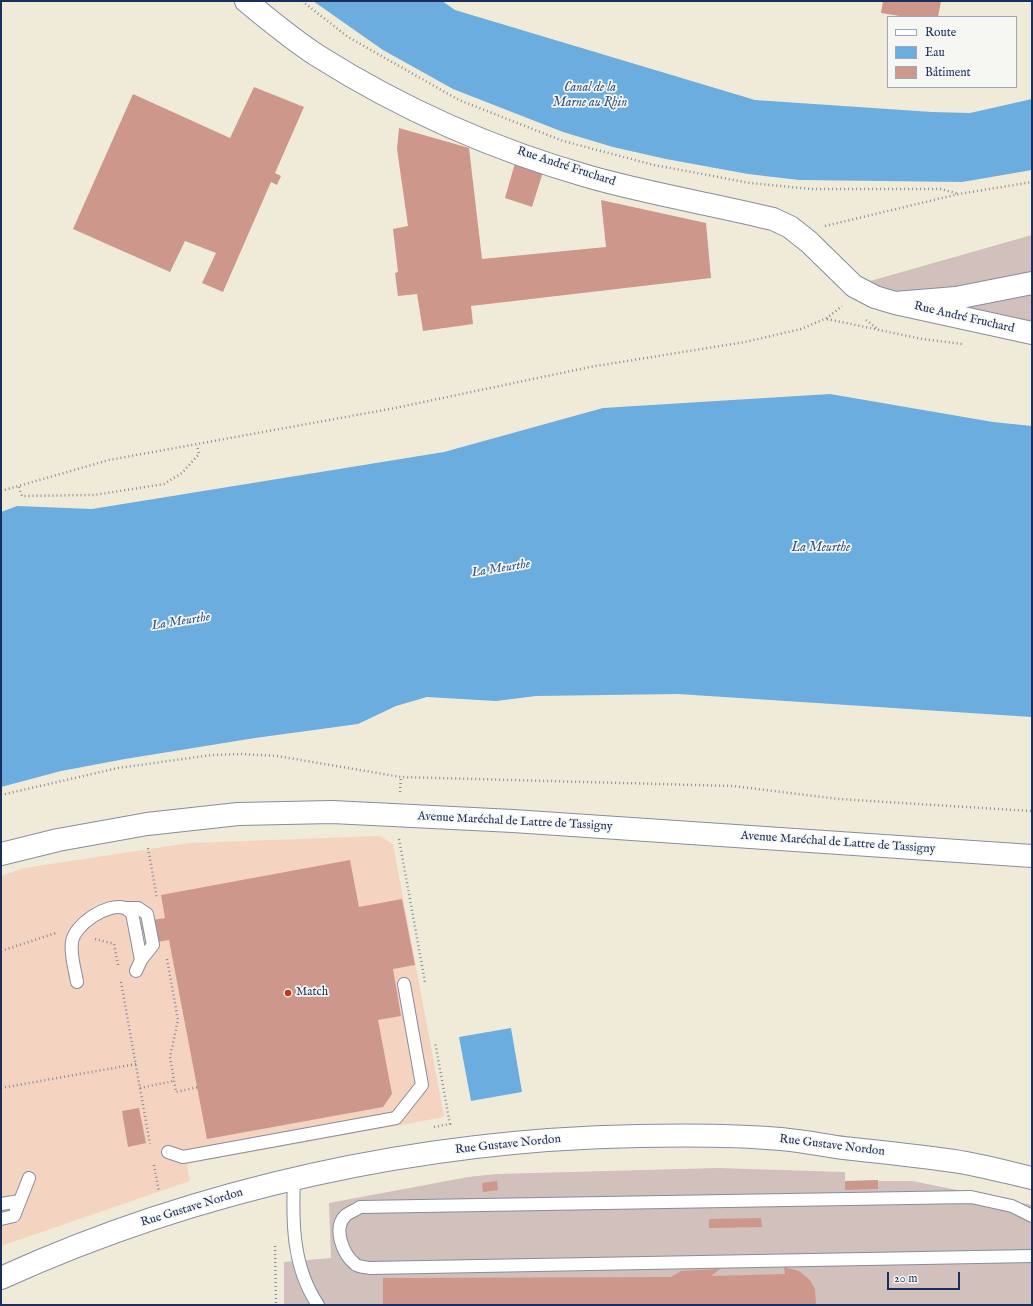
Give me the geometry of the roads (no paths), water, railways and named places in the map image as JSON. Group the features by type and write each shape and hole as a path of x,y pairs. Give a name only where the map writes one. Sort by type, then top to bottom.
{"street":[{"name":"Rue André Fruchard","path":"246,1 317,55 426,116 493,143 565,169 616,184 773,219 790,228 810,242 854,286 875,297 895,303 1032,334"},
{"name":"Rue André Fruchard","path":"895,303 956,298 1032,283"},
{"name":"Avenue Maréchal de Lattre de Tassigny","path":"1,854 58,840 144,824 238,814 332,812 512,821 1032,856"},
{"name":"Rue Gustave Nordon","path":"1,1278 42,1260 164,1214 294,1180 374,1162 512,1143 596,1137 689,1135 780,1139 956,1162 1032,1178"}],"lane":[{"path":"77,982 71,951 74,934 81,924 104,911 124,908 132,913 142,960 136,971"},
{"path":"168,1152 183,1157 396,1118 422,1085 404,984"},
{"path":"1,1219 14,1216 29,1178"},
{"path":"294,1180 292,1219 300,1270 308,1290 318,1305"},
{"path":"1032,1216 1012,1206 971,1197 360,1207 345,1216 340,1231 341,1242 348,1256 356,1265 370,1268 1032,1256"},
{"path":"1,1204 20,1201"}],"water":[{"name":"Canal de la Marne au Rhin","path":"313,1 442,1 455,10 755,100 932,112 970,113 1032,99 1032,170 962,182 799,180 748,174 666,159 613,147 563,132 453,89 383,50"},
{"name":"La Meurthe","path":"830,394 993,422 1032,426 1032,717 678,694 536,696 496,701 427,697 396,706 358,724 255,738 125,759 61,771 1,787 1,512 17,506 92,509 444,452 603,408"},
{"path":"511,1028 522,1092 471,1101 459,1037"}],"place":[{"name":"Match","path":"288,993"}]}
